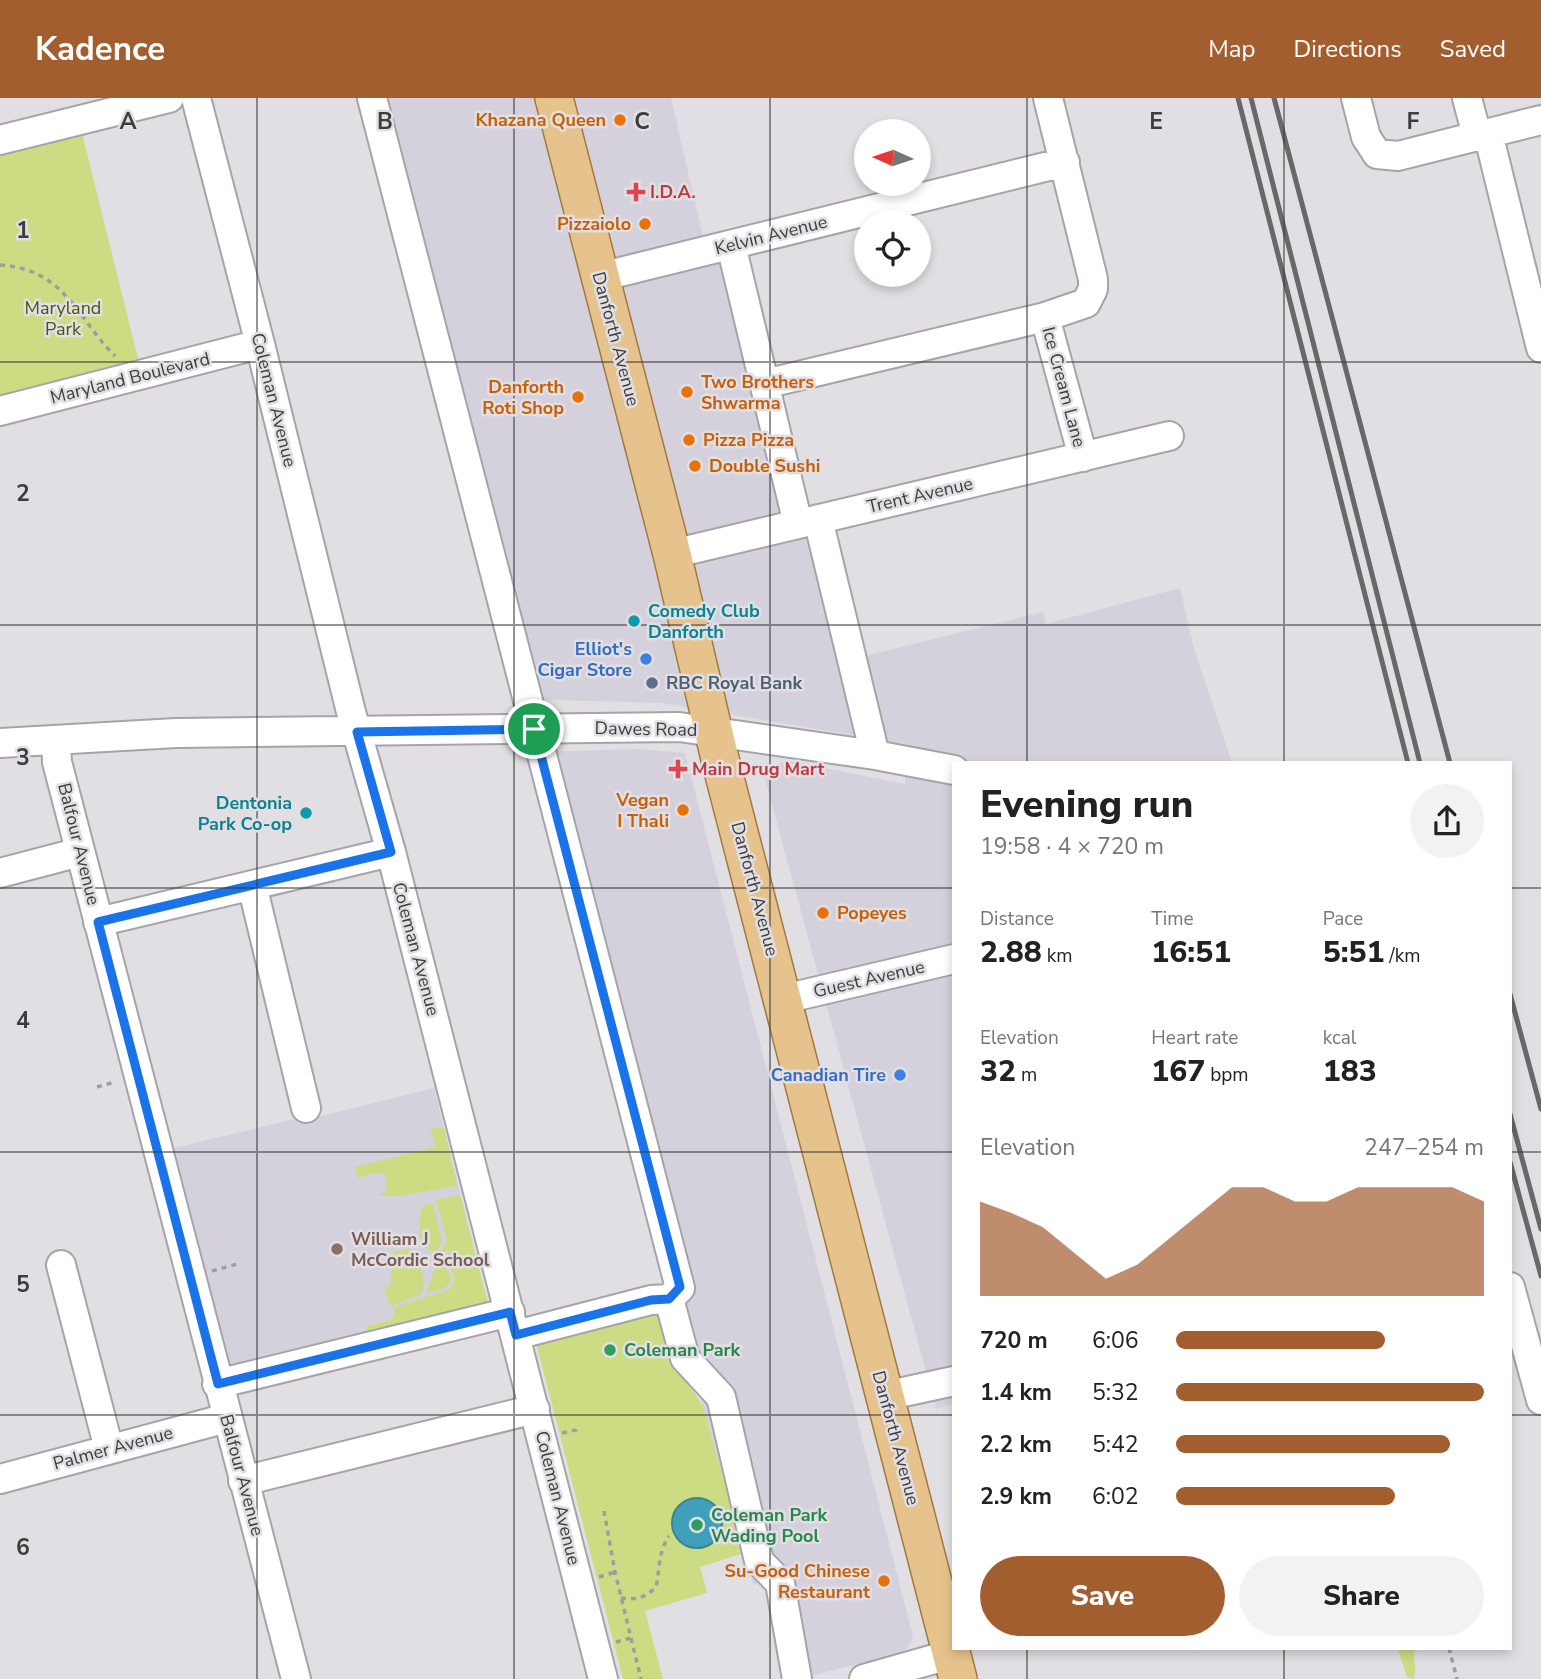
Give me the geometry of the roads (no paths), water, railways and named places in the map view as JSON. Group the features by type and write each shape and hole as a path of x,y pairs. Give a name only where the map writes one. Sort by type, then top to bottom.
{"main road":[{"name":"Danforth Avenue","path":"554,98 955,1666"}],"street":[{"path":"0,141 169,98"},
{"name":"Coleman Avenue","path":"196,98 357,732 391,852 603,1679"},
{"path":"218,1384 513,1323 669,1299 680,1287 372,98"},
{"path":"765,384 1045,317 1086,303 1093,289 1093,279 1048,98"},
{"path":"1356,98 1366,137 1377,154 1398,156 1541,120"},
{"path":"1467,98 1528,247 1541,348"},
{"name":"Kelvin Avenue","path":"600,277 1065,162"},
{"path":"731,245 765,384 875,755"},
{"name":"Ice Cream Lane","path":"1045,317 1083,457"},
{"name":"Maryland Boulevard","path":"0,411 260,344"},
{"name":"Trent Avenue","path":"671,554 1169,436"},
{"name":"Dawes Road","path":"0,743 176,733 679,727 875,755 952,770"},
{"name":"Balfour Avenue","path":"56,740 57,762 80,852 296,1679"},
{"path":"0,873 80,852"},
{"path":"98,922 391,852"},
{"path":"252,885 306,1108"},
{"name":"Guest Avenue","path":"783,999 952,959"},
{"path":"61,1265 109,1449"},
{"path":"1512,1294 1541,1400"},
{"path":"669,1299 685,1358 721,1397 759,1561 780,1583 797,1679"},
{"path":"885,1396 952,1381"},
{"path":"243,1481 535,1409"},
{"name":"Palmer Avenue","path":"0,1479 227,1418"},
{"path":"864,1679 919,1665 955,1666"}],"water":[{"name":"Coleman Park Wading Pool","path":"697,1498 715,1505 722,1523 715,1541 697,1548 679,1541 672,1523 679,1505"}],"railway":[{"path":"1238,98 1407,761"},
{"path":"1251,98 1419,761"},
{"path":"1274,98 1449,761"},
{"path":"1512,1001 1541,1109"},
{"path":"1512,1121 1541,1229"},
{"path":"1512,1169 1541,1276"}],"place":[{"name":"Khazana Queen","path":"620,120"},
{"name":"I.D.A.","path":"636,192"},
{"name":"Pizzaiolo","path":"645,224"},
{"name":"Two Brothers Shwarma","path":"687,392"},
{"name":"Danforth Roti Shop","path":"578,397"},
{"name":"Pizza Pizza","path":"689,440"},
{"name":"Double Sushi","path":"695,466"},
{"name":"Comedy Club Danforth","path":"634,621"},
{"name":"Elliot's Cigar Store","path":"646,659"},
{"name":"RBC Royal Bank","path":"652,683"},
{"name":"Main Drug Mart","path":"678,769"},
{"name":"Vegan I Thali","path":"683,810"},
{"name":"Dentonia Park Co-op","path":"306,813"},
{"name":"Popeyes","path":"823,913"},
{"name":"Canadian Tire","path":"900,1075"},
{"name":"William J McCordic School","path":"337,1249"},
{"name":"Coleman Park","path":"610,1350"},
{"name":"Coleman Park Wading Pool","path":"697,1525"},
{"name":"Su-Good Chinese Restaurant","path":"884,1581"}],"park label":[{"name":"Maryland Park","path":"63,318"}]}
